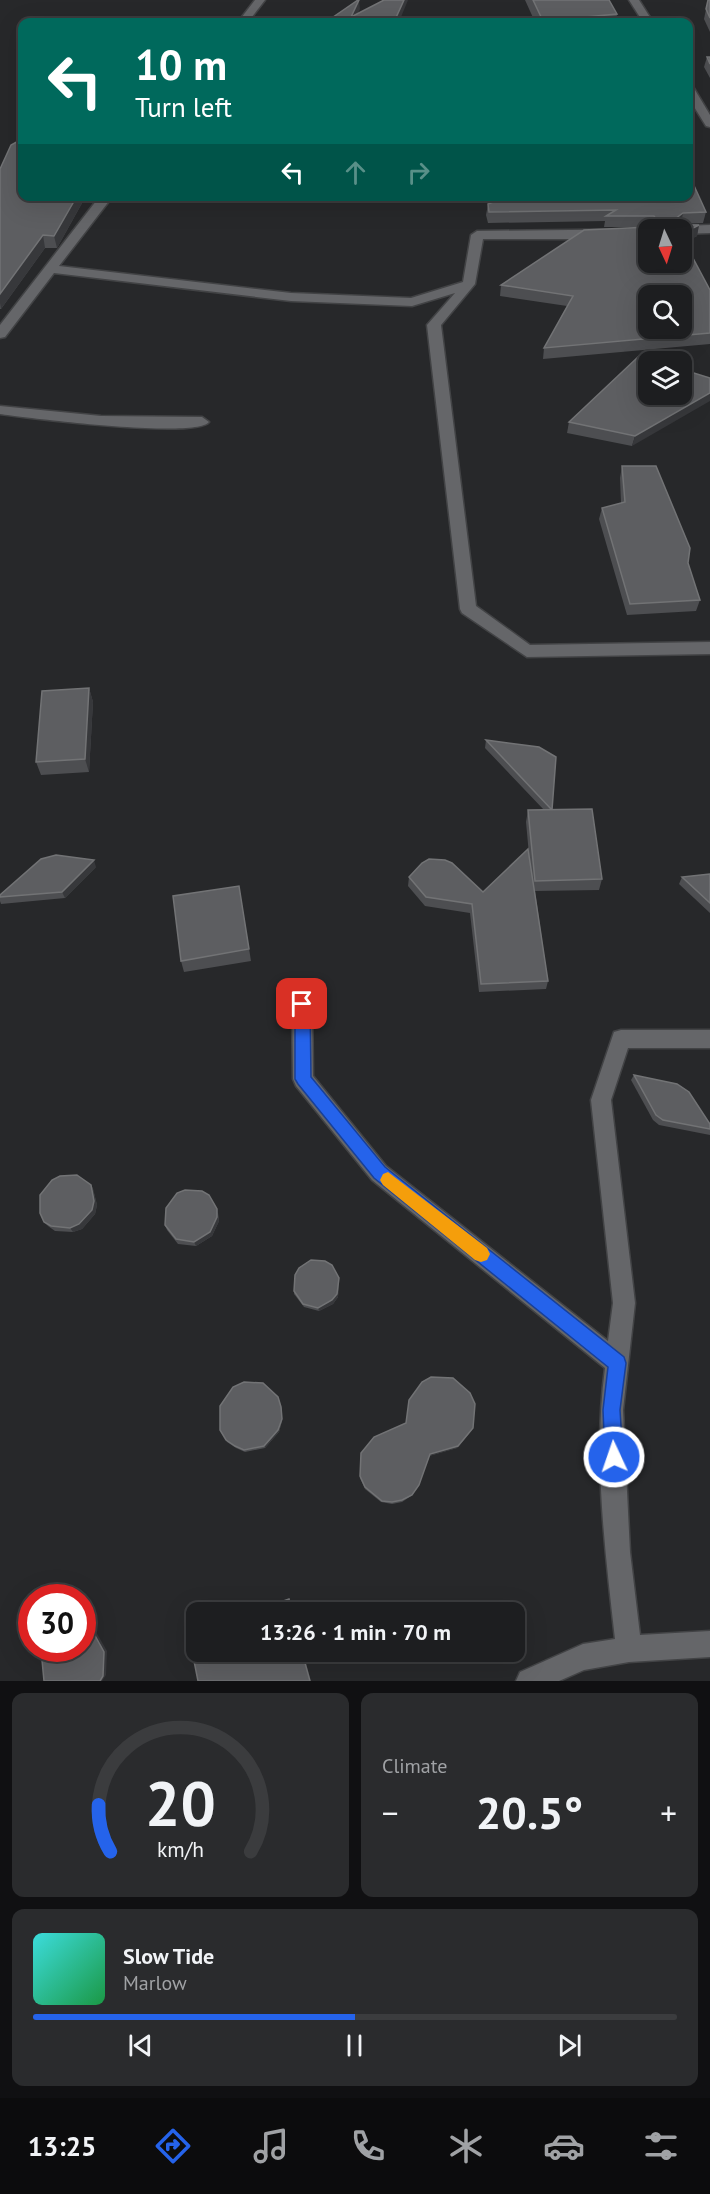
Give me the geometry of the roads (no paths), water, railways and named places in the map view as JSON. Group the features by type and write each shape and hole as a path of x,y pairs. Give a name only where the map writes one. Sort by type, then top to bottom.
{"street":[{"path":"246,18 260,0"},
{"path":"634,0 645,18"},
{"path":"693,95 710,124"},
{"path":"0,334 103,201"},
{"path":"692,230 710,229"},
{"path":"638,233 477,235 470,284 434,325 468,609 527,651 710,648"},
{"path":"52,269 291,297 412,302 470,284"},
{"path":"0,410 102,423 202,422"},
{"path":"302,1004 303,1079 379,1173 617,1363"},
{"path":"629,1649 618,1552 612,1422 624,1303 601,1100 621,1039 710,1039"},
{"path":"529,1681 583,1657 629,1649 710,1644"}]}
